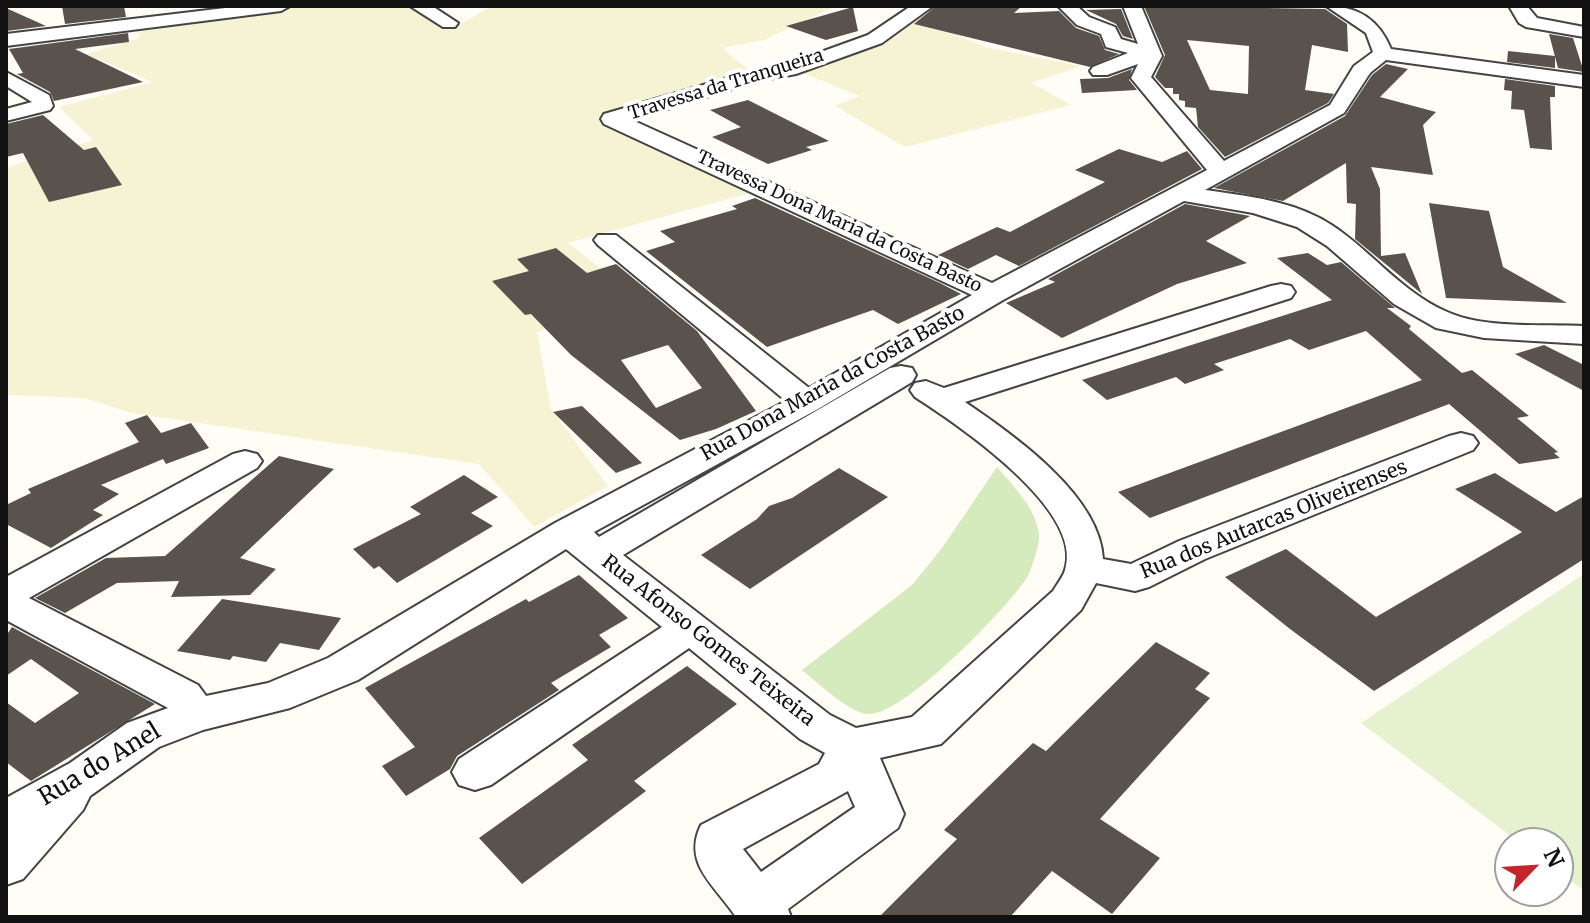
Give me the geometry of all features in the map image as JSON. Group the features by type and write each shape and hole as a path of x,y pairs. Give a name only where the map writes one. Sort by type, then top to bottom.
{"street":[{"path":"193,6 245,13"},
{"path":"6,40 245,13 281,6"},
{"path":"419,6 449,23"},
{"name":"Travessa da Tranqueira","path":"612,119 755,76 789,70 875,39 903,17 924,6"},
{"path":"1067,6 1083,21 1109,31 1113,43 1137,50 1139,55 1126,63 1100,71 1141,78 1221,172"},
{"path":"1132,6 1152,56 1141,78"},
{"path":"1335,6 1374,30 1384,54 1584,81"},
{"path":"1518,6 1525,19 1532,23 1584,32"},
{"name":"Rua Dona Maria da Costa Basto","path":"196,715 275,697 343,669 582,543 807,402 890,367 993,294 1337,109 1347,99 1351,86 1366,63 1384,54"},
{"path":"6,78 42,99 43,106 6,115"},
{"name":"Travessa Dona Maria da Costa Basto","path":"612,119 686,140 993,294"},
{"path":"1180,193 1281,212 1301,219 1323,231 1434,318 1461,325 1584,335"},
{"path":"607,240 807,402"},
{"path":"941,399 1281,292"},
{"path":"582,543 890,367 941,399 1033,472 1069,513 1083,539 1085,568 1067,600 925,732 852,746"},
{"name":"Rua dos Autarcas Oliveirenses","path":"1085,568 1135,578 1192,550 1461,443"},
{"path":"12,611 245,461"},
{"name":"Rua Afonso Gomes Teixeira","path":"582,543 815,727 852,746"},
{"path":"12,611 183,696 196,715"},
{"path":"475,772 691,627"},
{"name":"Rua do Anel","path":"6,821 86,776 143,735 196,715"},
{"path":"852,746 881,814 760,910 717,852 718,839 835,777 852,746"},
{"path":"6,864 86,776"}],"shaded area":[{"path":"291,6 415,6 442,24 460,24 492,6 836,6 764,40 722,48 751,72 612,121 757,191 568,243 642,301 537,332 551,409 608,486 534,527 479,464 131,413 84,398 6,395 6,168 93,140 59,107 153,82 86,54 140,38 137,28"},
{"path":"924,6 996,6 958,32 959,36 985,47 1081,66 1032,83 1071,105 905,147 835,106 859,96 796,70 870,42"}],"green space":[{"path":"997,467 1023,498 1037,524 1038,544 1028,576 1000,611 954,658 904,698 884,710 868,714 843,703 802,670 912,585 942,548"},
{"path":"1584,574 1584,891 1574,883 1574,827 1499,827 1361,723"}],"building":[{"path":"62,6 124,6 126,17 65,24"},
{"path":"936,6 1022,6 1014,13 1059,11 1076,28 1099,36 1105,50 1119,54 1090,67 914,24"},
{"path":"1144,6 1325,9 1347,24 1348,52 1312,45 1305,90 1334,94 1328,103 1225,157 1198,127 1196,108 1185,107 1185,101 1179,100 1179,94 1173,94 1173,88 1165,88 1155,77 1165,55","holes":["1187,40 1249,46 1248,94 1210,90"]},
{"path":"853,7 858,31 826,40 786,26"},
{"path":"6,8 46,26 6,31"},
{"path":"1121,9 1133,39 1123,36 1116,24 1086,10"},
{"path":"128,33 129,42 75,49 143,82 54,101 50,92 17,74 23,73 9,49"},
{"path":"1549,34 1573,38 1584,72 1558,68"},
{"path":"1508,51 1555,56 1555,68 1507,62"},
{"path":"1386,64 1408,69 1380,97 1436,112 1423,125 1433,175 1371,167 1380,189 1381,256 1405,253 1422,294 1355,239 1356,204 1347,203 1346,163 1283,201 1214,188 1345,116 1372,75"},
{"path":"1132,69 1129,80 1137,90 1082,93 1080,79 1108,78"},
{"path":"1505,79 1555,86 1555,97 1550,97 1552,150 1530,148 1524,110 1511,109 1512,91 1504,90"},
{"path":"748,100 829,141 806,147 812,150 768,164 712,137 741,127 710,110"},
{"path":"43,115 84,150 96,147 122,185 49,202 23,153 6,157 6,124"},
{"path":"1119,149 1162,162 1187,151 1202,169 1019,266 996,255 968,269 938,255 997,227 1010,232 1105,182 1075,170"},
{"path":"755,198 961,294 898,324 873,310 767,347 646,251 675,242 660,231 737,209 732,206"},
{"path":"1429,203 1489,211 1503,267 1567,303 1446,298"},
{"path":"1185,204 1250,216 1206,241 1247,263 1177,284 1062,338 1006,303 1055,282 1048,279"},
{"path":"556,248 587,273 616,264 697,331 756,411 716,429 680,440 571,355 531,314 525,315 492,281 529,271 517,259","holes":["668,345 702,388 656,408 621,360"]},
{"path":"1308,253 1327,265 1341,262 1395,308 1387,308 1411,326 1409,329 1462,373 1472,370 1529,416 1517,418 1558,452 1554,453 1560,458 1519,464 1449,404 1150,518 1118,492 1422,380 1366,331 1309,350 1290,339 1214,364 1224,370 1185,384 1176,377 1107,400 1082,380 1332,300 1277,258"},
{"path":"1544,345 1584,365 1584,391 1515,354"},
{"path":"582,406 642,463 616,473 553,412"},
{"path":"147,415 161,433 191,423 209,448 166,464 163,459 101,485 119,494 93,510 103,515 51,548 6,524 6,505 31,493 28,489 139,442 125,423"},
{"path":"279,456 334,469 240,558 276,569 250,595 171,597 179,581 117,583 65,613 35,598 106,558 165,556"},
{"path":"839,468 888,497 750,589 701,555 757,519 769,506 792,498"},
{"path":"1495,473 1556,512 1584,496 1584,559 1374,691 1225,577 1286,549 1376,617 1522,532 1455,489"},
{"path":"464,475 498,497 471,513 493,526 397,583 379,566 374,569 353,549 421,514 410,507"},
{"path":"579,575 628,618 599,635 611,647 551,683 559,690 457,756 450,769 406,796 382,766 415,747 365,688 526,599 529,602"},
{"path":"222,599 341,618 319,650 280,643 266,662 233,656 230,660 177,651"},
{"path":"12,627 155,704 31,781 6,762 6,702 35,723 79,693 31,659 6,676 6,636"},
{"path":"1156,642 1210,673 1195,689 1210,698 1100,819 1160,858 1112,914 1052,871 1010,917 879,917 957,839 944,830 1033,743 1046,751"},
{"path":"687,666 737,704 634,781 646,791 522,884 479,838 588,760 572,745"}]}
